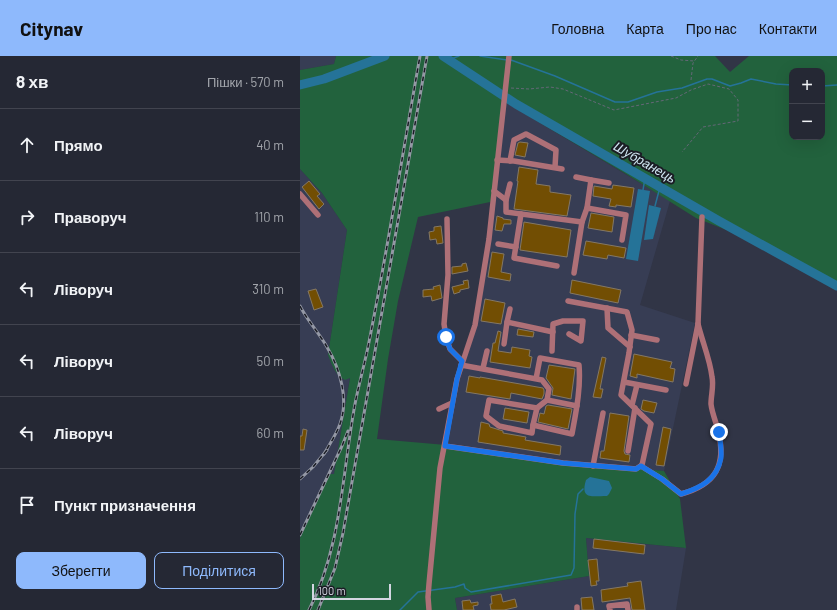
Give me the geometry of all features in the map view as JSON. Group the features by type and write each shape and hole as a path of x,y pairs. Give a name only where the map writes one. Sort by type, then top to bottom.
{"lane":[{"path":"429,610 428,596 440,468 457,379 461,363 472,337 475,325 489,239 510,56"},
{"path":"510,161 514,140 526,134 556,150 555,167"},
{"path":"497,160 562,169"},
{"path":"576,177 610,183"},
{"path":"574,273 582,222 587,208 591,180"},
{"path":"510,184 506,200 506,212 582,222"},
{"path":"494,191 506,200"},
{"path":"300,194 318,215"},
{"path":"587,208 626,215 622,240"},
{"path":"521,214 514,258 557,266"},
{"path":"686,384 698,324 702,217"},
{"path":"447,219 448,274 444,324 450,349 461,363 542,380 549,389 547,400 537,408 532,433 499,426 486,416 489,400 537,408"},
{"path":"498,244 516,247"},
{"path":"445,446 594,466 636,469 642,465 651,424 621,395 632,330 627,312 568,301"},
{"path":"607,308 608,328 630,347"},
{"path":"504,344 510,310"},
{"path":"552,360 553,324 563,321 583,321 581,341 569,334"},
{"path":"507,322 553,332"},
{"path":"641,466 662,479 681,494 704,485 713,477 718,468 721,457 719,432 711,405 713,378 698,324"},
{"path":"631,335 657,340"},
{"path":"483,368 487,351"},
{"path":"533,425 572,434 580,377 579,366 540,358 536,379"},
{"path":"624,382 666,390"},
{"path":"628,451 637,384"},
{"path":"547,400 577,406"},
{"path":"439,409 452,403"},
{"path":"594,466 604,413"},
{"path":"610,610 609,606 627,604 628,610"}],"path":[{"path":"672,56 681,60 694,61"},
{"path":"691,80 694,61 698,56"},
{"path":"506,86 529,90 550,87 563,89 614,110 676,98 691,90 708,84 729,89 738,100 738,121 703,126 682,152"}],"shaded area":[{"path":"300,56 336,56 334,64 300,70"},
{"path":"505,102 670,201 640,305 695,323 664,471 564,462 446,445 461,367 476,325"},
{"path":"300,169 322,193 347,230 328,355 350,377 334,475 329,475 300,538"},
{"path":"586,538 686,548 676,610 457,610 455,598 589,576"}],"green space":[{"path":"336,56 715,56 730,72 749,56 837,56 837,287 757,242 696,218 626,174 505,102 495,201 418,217 398,301 377,439 446,445 564,462 664,471 680,499 686,548 586,538 589,576 455,598 457,610 300,610 300,538 329,475 334,474 350,378 345,380 339,375 334,369 328,355 347,230 322,193 300,169 300,70 334,64"}],"water":[{"path":"638,189 650,191 638,261 626,259"},
{"path":"649,205 661,208 653,239 644,240"},
{"path":"590,477 609,481 612,488 607,496 589,496 586,494 586,480"}],"building":[{"path":"518,143 528,143 525,157 515,155"},
{"path":"519,167 538,170 536,184 550,186 550,192 571,195 567,216 514,209"},
{"path":"309,181 320,194 317,196 324,204 319,209 302,187"},
{"path":"613,185 634,188 631,207 616,205 616,207 609,206 611,199 593,196 594,186 612,189"},
{"path":"591,213 614,217 612,232 588,228"},
{"path":"497,216 503,219 511,220 511,224 504,224 502,231 495,230"},
{"path":"524,222 571,230 567,257 520,250"},
{"path":"441,226 443,243 437,244 436,239 430,240 429,232 434,231 434,227"},
{"path":"586,241 626,248 624,258 608,255 607,259 583,255"},
{"path":"492,252 504,254 501,272 511,274 510,281 488,277"},
{"path":"466,263 468,271 452,274 452,267 462,266 462,264"},
{"path":"468,280 469,288 460,290 460,292 454,294 452,287 464,284 463,281"},
{"path":"572,280 621,290 618,303 570,293"},
{"path":"440,285 442,298 432,301 431,296 423,297 423,290 434,289 433,287"},
{"path":"316,289 323,307 314,310 308,291"},
{"path":"485,299 505,303 501,324 481,321"},
{"path":"518,329 534,332 533,337 517,335"},
{"path":"498,331 501,332 498,351 511,353 512,347 530,350 529,356 532,357 530,368 490,362 493,343 495,343"},
{"path":"634,354 672,362 670,368 675,369 673,382 637,374 637,378 630,376"},
{"path":"602,357 606,358 600,389 603,389 601,398 593,397"},
{"path":"549,365 575,369 571,399 552,395 553,388 546,378"},
{"path":"469,376 543,388 544,394 542,399 511,393 510,399 466,392"},
{"path":"643,400 657,403 654,413 641,409"},
{"path":"548,405 572,409 568,429 538,422 540,413 544,414 546,406"},
{"path":"505,408 529,412 527,423 503,419"},
{"path":"610,413 629,416 624,451 625,454 630,455 629,462 600,458 601,451 604,451"},
{"path":"481,422 489,424 490,427 503,431 503,433 526,437 525,440 561,446 560,455 478,442"},
{"path":"663,427 671,429 664,466 656,465"},
{"path":"303,429 307,430 304,450 300,450 300,436 302,436"},
{"path":"594,539 645,545 644,554 593,548"},
{"path":"597,559 599,581 596,581 597,585 591,586 588,560"},
{"path":"641,581 645,610 632,610 630,598 602,602 601,590 628,586 627,583"},
{"path":"501,594 503,602 515,599 517,607 504,610 491,610 491,596"},
{"path":"592,597 594,610 582,610 581,598"},
{"path":"470,600 471,603 478,602 478,605 473,606 474,610 463,610 462,601"}],"waterway":[{"name":"Шубранець","path":"300,85 324,79 385,56"},
{"name":"Шубранець","path":"443,56 516,104 719,221 837,286"},
{"path":"448,60 459,56"},
{"path":"480,56 507,60"},
{"path":"511,60 555,76 615,102 628,102 657,92 682,88 707,79 712,79 730,86 751,79 789,85"},
{"path":"825,86 837,85"},
{"path":"643,190 645,178"},
{"path":"655,206 660,187"},
{"path":"400,610 418,592 455,587 464,584 465,588 471,592 571,575 574,568 575,514 578,494 583,489"}],"railway":[{"path":"309,610 320,586 335,535 355,404 376,306 420,56"},
{"path":"318,610 335,568 343,533 427,56"},
{"path":"300,306 332,356 342,384 344,405 343,414 337,432 324,454"},
{"path":"300,535 348,431"},
{"path":"300,479 313,467 327,450"}],"route":[{"path":"446,337 450,349 462,361 457,379 445,446 563,463 636,469 641,466 662,479 681,494 704,485 713,477 718,468 721,457 719,432"}]}
